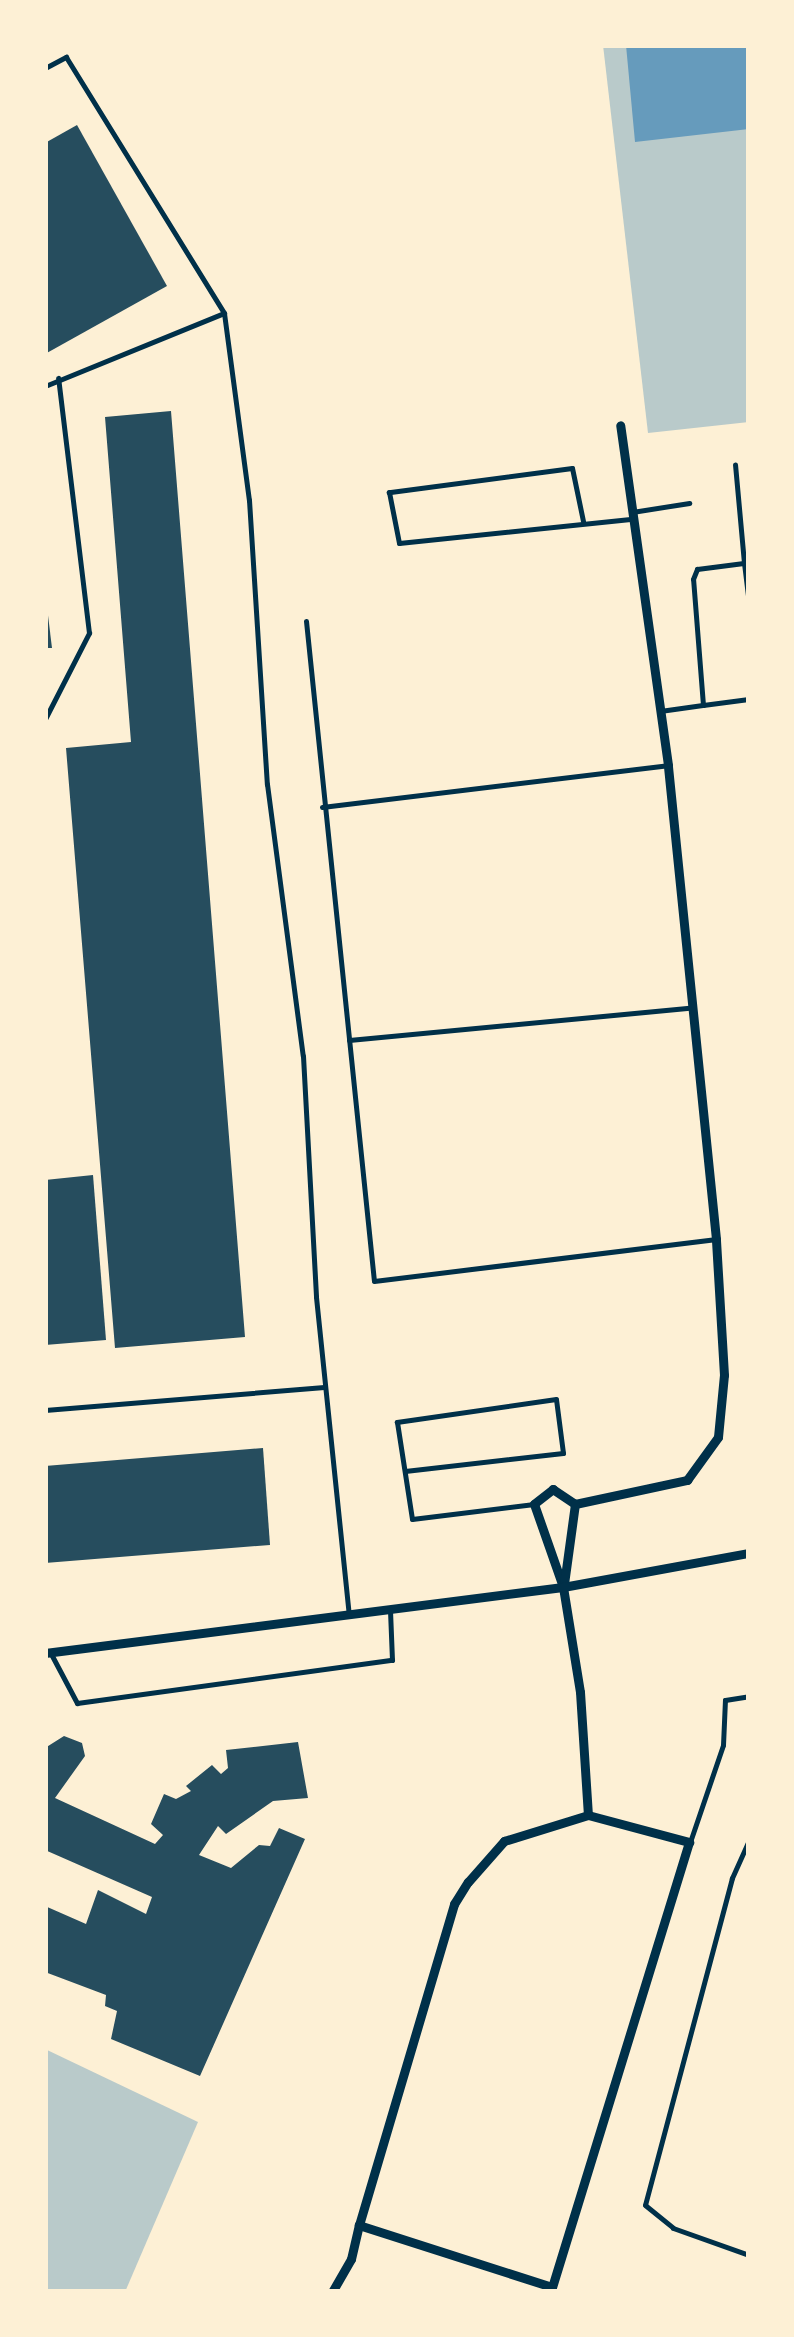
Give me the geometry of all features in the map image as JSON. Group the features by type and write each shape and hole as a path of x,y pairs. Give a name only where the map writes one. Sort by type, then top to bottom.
{"street":[{"path":"588,1815 580,1692 563,1587 534,1504 552,1489 575,1504 687,1480 718,1437 724,1376 716,1239 668,765 620,424"},
{"path":"563,1587 575,1504"},
{"path":"48,1653 563,1587 749,1554"},
{"path":"332,2292 359,2225 454,1904 504,1841 588,1815 689,1842 552,2287 359,2225"}],"lane":[{"path":"45,68 66,56 224,314 249,500 267,784 304,1056 324,1388 349,1615"},
{"path":"45,386 224,314"},
{"path":"45,719 89,634 58,378"},
{"path":"735,464 749,601"},
{"path":"583,521 572,468 389,492 399,543 632,516 689,503"},
{"path":"703,705 693,579 697,569 744,564"},
{"path":"306,621 322,808 374,1281 716,1239"},
{"path":"660,710 749,699"},
{"path":"322,808 668,765"},
{"path":"348,1040 690,1008"},
{"path":"45,1410 324,1388"},
{"path":"405,1471 563,1452 556,1400 397,1422 412,1519 534,1504"},
{"path":"48,1653 77,1703 392,1660 390,1610"},
{"path":"689,1842 723,1745 725,1700 749,1696"},
{"path":"749,1840 732,1878 645,2205 673,2228 749,2256"}],"shaded area":[{"path":"603,45 749,45 749,422 648,433"},
{"path":"45,2049 198,2122 125,2292 45,2292"}],"water":[{"path":"626,45 749,45 749,129 635,142"}],"building":[{"path":"77,125 167,286 45,354 45,143"},
{"path":"171,411 245,1337 115,1348 66,748 131,742 105,417"},
{"path":"45,591 52,648 45,648"},
{"path":"93,1175 106,1340 45,1345 45,1180"},
{"path":"263,1448 270,1545 45,1563 45,1466"},
{"path":"64,1736 82,1743 85,1756 55,1798 155,1844 163,1835 151,1824 164,1794 176,1799 191,1791 186,1786 212,1765 221,1774 228,1768 226,1750 298,1742 308,1798 273,1801 226,1834 218,1826 199,1855 231,1868 259,1845 270,1846 279,1828 305,1839 200,2076 111,2039 117,2011 105,2006 106,1995 45,1972 45,1906 86,1924 98,1890 146,1914 152,1897 45,1850 45,1748"}]}
